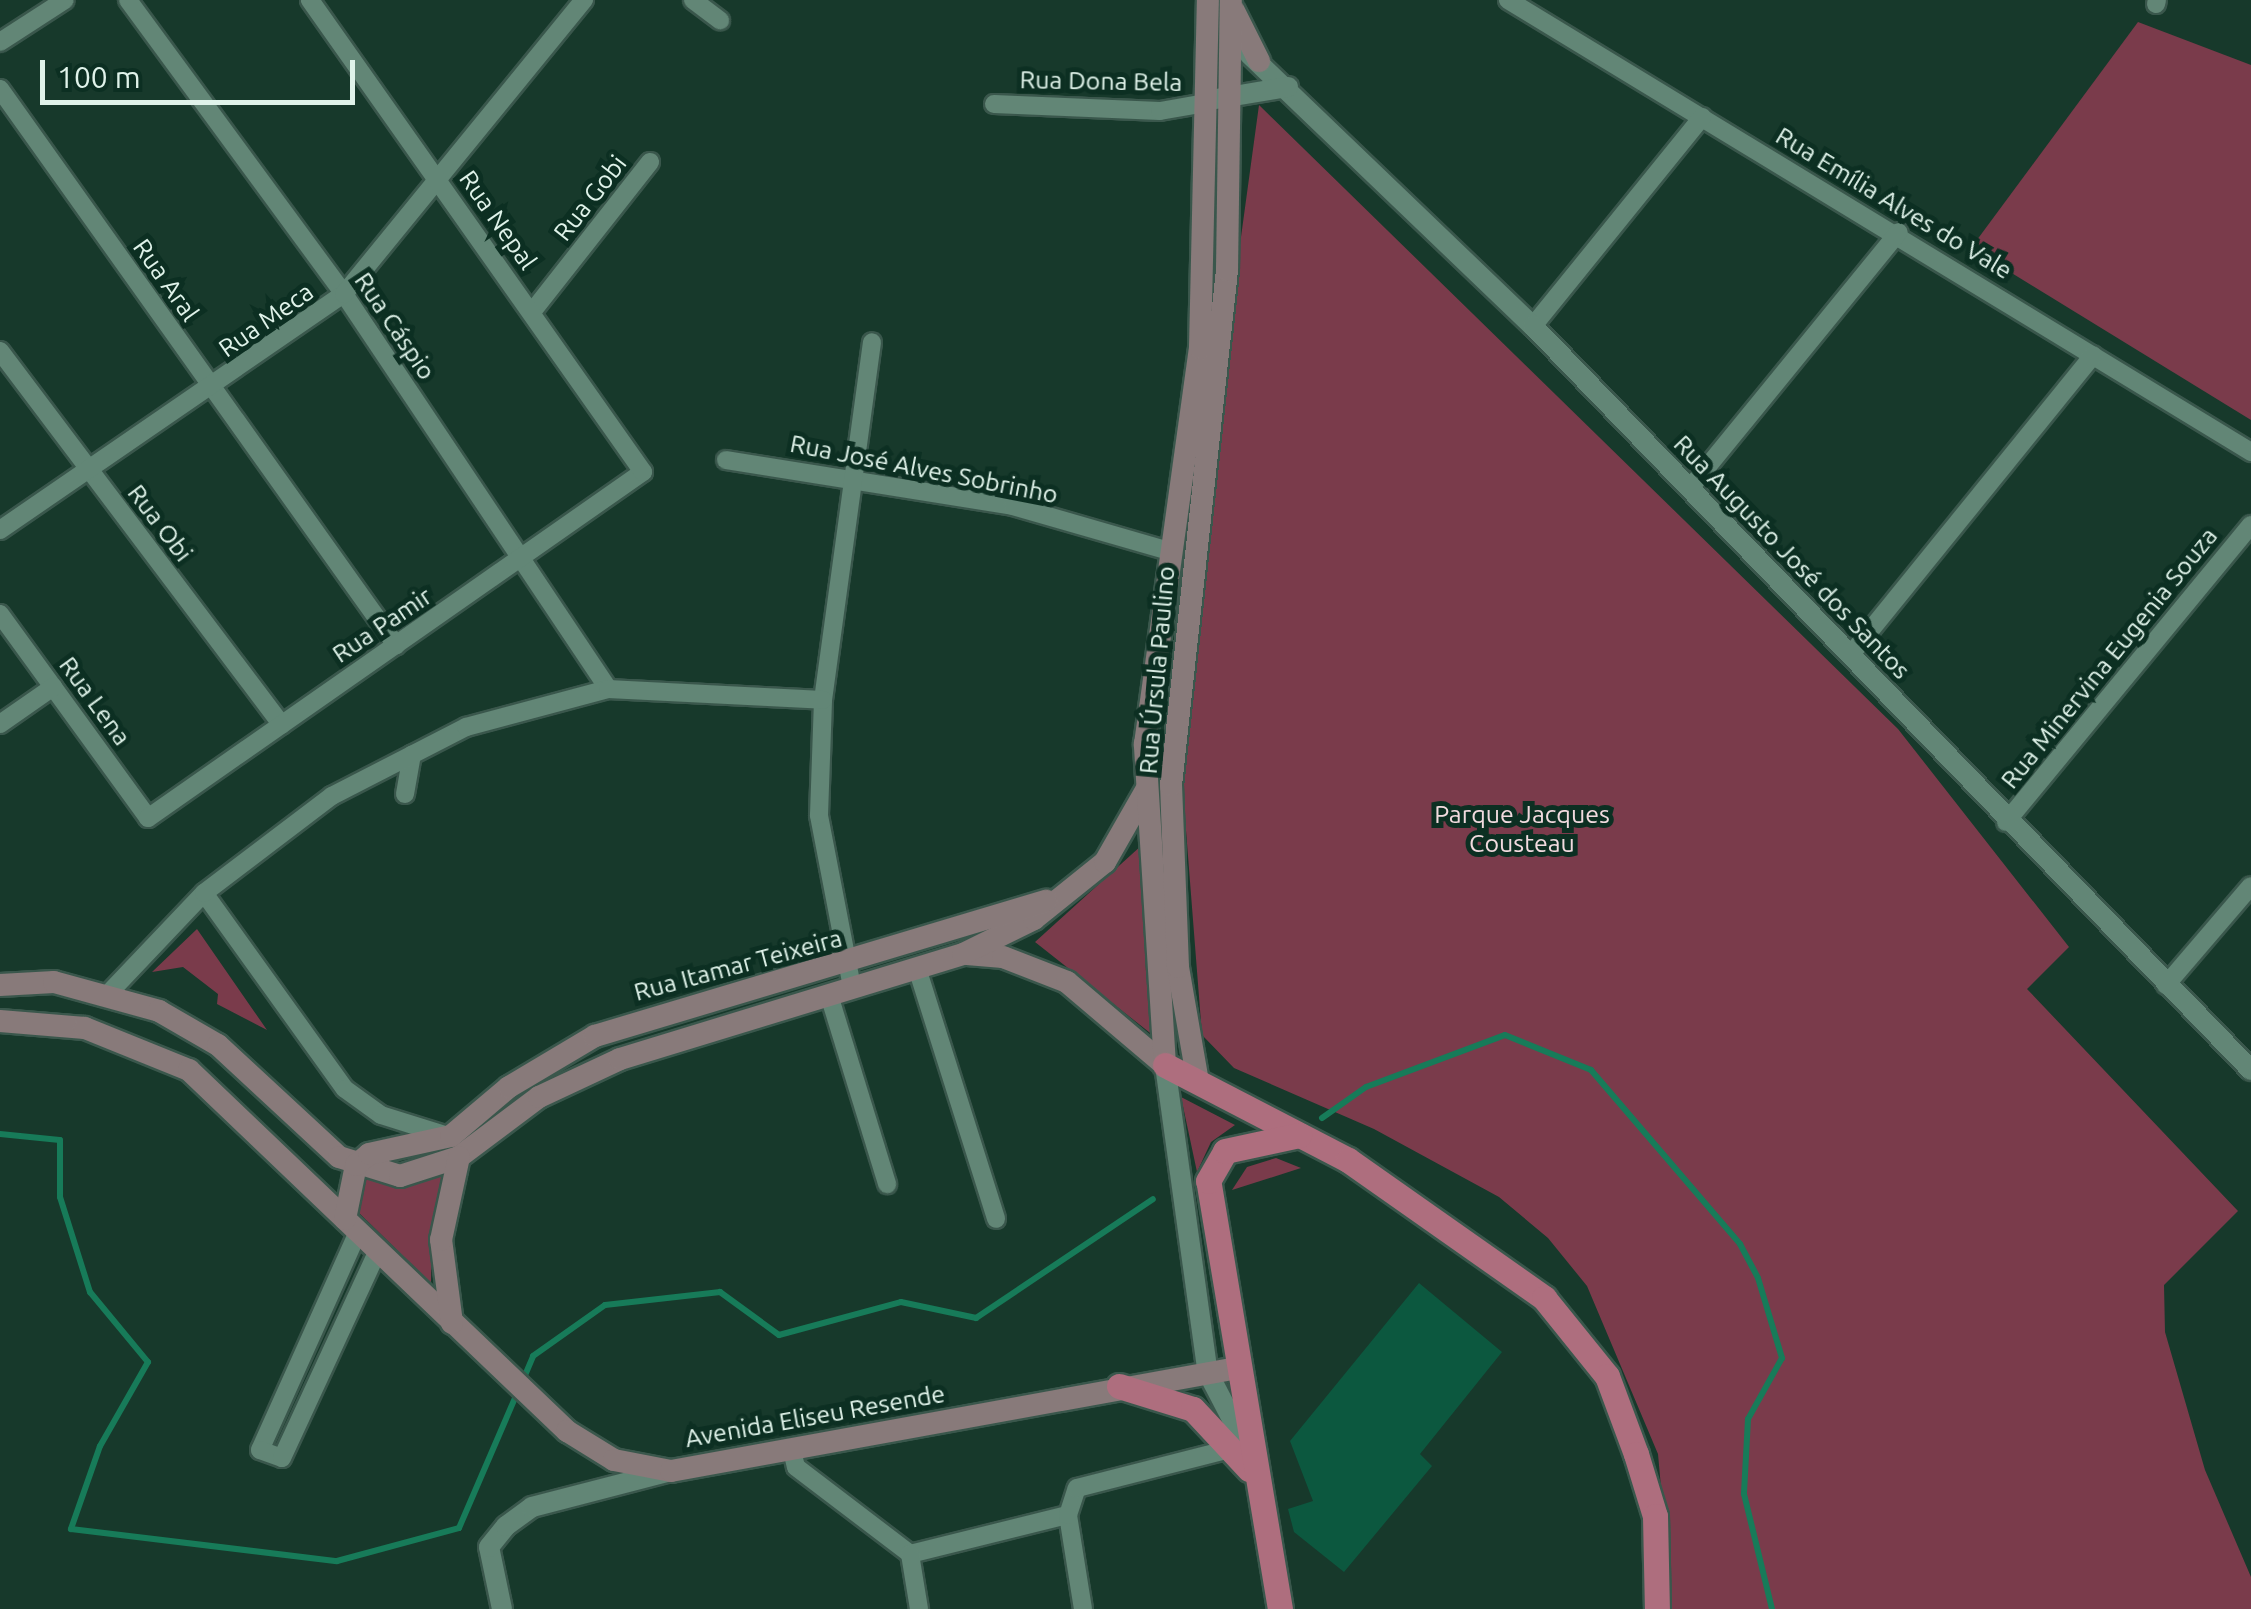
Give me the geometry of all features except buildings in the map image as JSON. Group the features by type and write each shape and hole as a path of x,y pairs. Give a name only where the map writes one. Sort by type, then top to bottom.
{"main road":[{"name":"Rua Úrsula Paulino","path":"1198,1082 1178,968 1170,785 1221,338 1231,94 1208,0"},
{"name":"Rua Úrsula Paulino","path":"1165,1066 1146,790 1169,551 1200,348 1206,103 1231,0"},
{"path":"1231,0 1259,61"},
{"name":"Rua Itamar Teixeira","path":"461,1146 509,1087 616,1027 849,976 916,968 963,954 1064,896 1104,862 1146,790"},
{"name":"Rua Itamar Teixeira","path":"356,1165 388,1145 461,1146 538,1097 620,1059 829,994 849,976 1064,896"},
{"name":"Rua Itamar Teixeira","path":"963,954 1003,956 1067,982 1165,1066"},
{"path":"0,985 109,993 218,1044 356,1165 400,1176 461,1146"},
{"name":"Avenida Eliseu Resende","path":"0,1021 85,1028 190,1070 567,1432 614,1460 671,1471 1119,1386 1237,1368"},
{"path":"1165,1066 1300,1134 1544,1298 1607,1376 1655,1516 1657,1609"},
{"name":"Rua Úrsula Paulino","path":"1280,1609 1244,1457 1237,1368 1208,1181 1225,1151 1300,1134"},
{"path":"452,1322 440,1240 461,1146"},
{"path":"352,1226 356,1165"},
{"path":"1119,1386 1193,1409 1244,1457"}],"street":[{"path":"4,32 65,0"},
{"name":"Rua Cáspio","path":"128,0 344,294 608,689"},
{"name":"Rua Nepal","path":"310,0 643,472"},
{"name":"Rua Meca","path":"0,530 212,389 344,294 436,176 584,0"},
{"path":"693,0 720,20"},
{"name":"Rua Emília Alves do Vale","path":"1508,0 1899,232 2251,452"},
{"name":"Rua Augusto José dos Santos","path":"1218,48 1259,61 1533,326 1852,652 2006,822 2251,1070"},
{"path":"1206,103 1231,94 1288,87"},
{"name":"Rua Aral","path":"0,89 396,646"},
{"name":"Rua Dona Bela","path":"994,104 1160,111 1206,103"},
{"path":"1533,326 1702,117"},
{"name":"Rua Gobi","path":"532,312 650,162"},
{"path":"1690,488 1899,232"},
{"path":"849,976 819,815 823,700 858,478 872,342"},
{"name":"Rua Obi","path":"0,350 282,725"},
{"path":"1852,652 2093,355"},
{"name":"Rua José Alves Sobrinho","path":"726,460 858,478 1012,506 1169,551"},
{"name":"Rua Pamir","path":"148,818 525,560 643,472"},
{"name":"Rua Minervina Eugenia Souza","path":"2006,822 2251,525"},
{"name":"Rua Lena","path":"0,614 148,818"},
{"path":"0,724 53,686"},
{"path":"109,993 204,893 332,796 412,755 535,702 608,689 823,700"},
{"path":"405,794 412,755"},
{"path":"2166,985 2251,886"},
{"path":"204,893 346,1090 381,1115 461,1146"},
{"path":"916,968 996,1218"},
{"path":"829,994 887,1184"},
{"name":"Rua Úrsula Paulino","path":"1165,1066 1208,1373 1244,1457"},
{"path":"352,1226 260,1450 282,1458 377,1252"},
{"path":"792,1450 796,1467 910,1554 919,1609"},
{"path":"1083,1609 1068,1515 1078,1488 1244,1457"},
{"path":"502,1609 489,1547 506,1526 532,1507 671,1471"},
{"path":"910,1554 1068,1515"}],"green space":[{"path":"2138,22 2251,65 2251,420 1971,248"},
{"name":"Parque Jacques Cousteau","path":"1259,105 1898,729 2069,947 2027,989 2238,1211 2164,1285 2165,1332 2205,1470 2251,1577 2251,1609 1672,1609 1658,1454 1587,1286 1548,1238 1499,1197 1374,1129 1234,1068 1202,1035 1183,792 1196,567"},
{"path":"1142,845 1146,972 1154,1036 1035,942"},
{"path":"197,929 267,1030 217,1004 218,994 183,967 152,972"},
{"path":"1181,1097 1235,1125 1211,1142 1197,1172"},
{"path":"1276,1158 1301,1168 1232,1190 1247,1167"},
{"path":"442,1176 432,1228 431,1283 356,1210 366,1180"}],"waterway":[{"path":"1322,1118 1366,1087 1505,1035 1591,1070 1740,1244 1758,1278 1782,1358 1748,1419 1744,1494 1772,1609"},
{"path":"0,1134 60,1140 60,1197 90,1292 148,1362 100,1446 71,1529 337,1561 459,1528 518,1391"},
{"path":"523,1380 533,1356 605,1305 720,1292 779,1335 901,1302 976,1318 1153,1199"}]}
